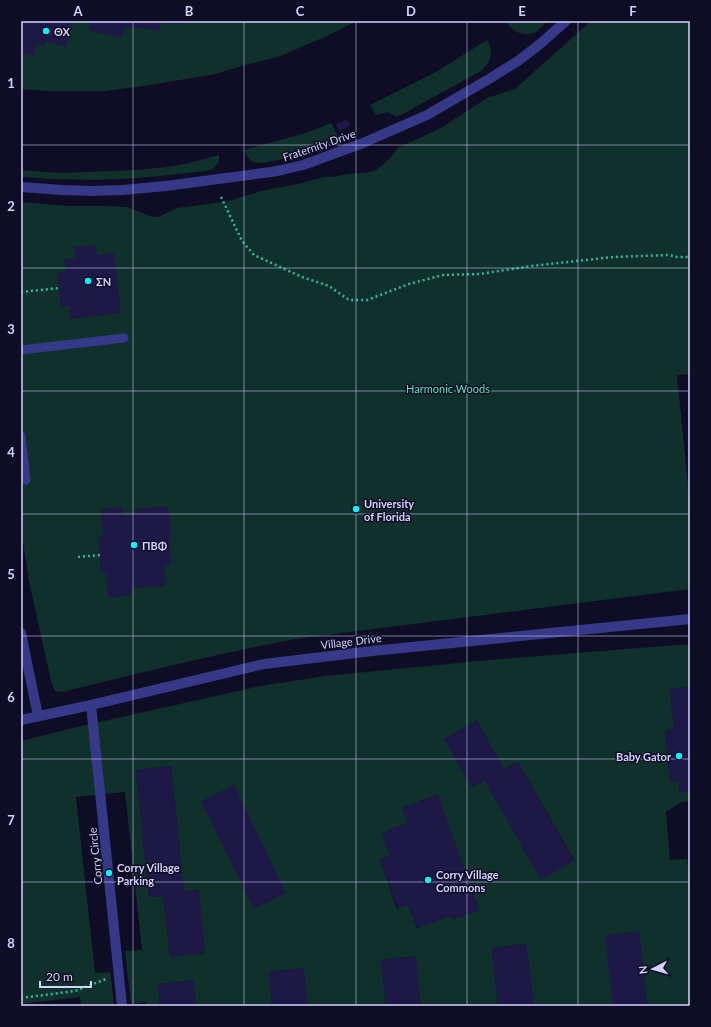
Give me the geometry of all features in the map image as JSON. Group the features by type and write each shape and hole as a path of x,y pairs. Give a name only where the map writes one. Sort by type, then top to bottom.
{"street":[{"name":"Fraternity Drive","path":"21,188 92,191 144,188 271,172 303,165 363,143 427,115 518,61 566,21"},
{"name":"Village Drive","path":"21,720 264,664 404,647 690,619"},
{"path":"21,633 38,716"},
{"name":"Corry Circle","path":"91,705 122,1006"}],"lane":[{"path":"21,350 124,338"},
{"path":"21,436 26,480"}],"path":[{"path":"221,197 242,241 254,255 302,277 329,286 349,300 367,300 409,284 443,275 480,274 613,256 669,255 677,257 690,257"},
{"path":"21,292 59,288"},
{"path":"78,556 100,555"},
{"path":"21,998 75,991 119,974"}],"green space":[{"path":"21,21 357,21 327,36 278,57 216,74 105,91 48,91 21,89"},
{"path":"510,21 548,21 536,32 523,34 516,32 507,23"},
{"name":"Harmonic Woods","path":"591,21 690,21 690,374 677,375 690,505 690,589 295,639 184,662 62,692 55,691 51,681 29,581 21,528 21,202 68,206 127,207 153,217 158,217 178,208 229,201 261,191 324,177 374,171 383,165 398,148 441,128 487,98 515,89"},
{"path":"487,40 491,48 491,56 488,64 481,71 399,116 395,116 387,112 376,115 370,105 436,72"},
{"path":"331,123 338,136 333,139 329,145 292,157 263,163 252,162 244,150 299,135"},
{"path":"219,155 219,162 213,169 206,171 105,180 69,180 21,177 21,170 60,173 137,170 186,164"},
{"path":"690,644 690,687 670,689 674,730 665,731 670,781 679,781 680,792 690,791 690,801 681,802 666,812 670,860 687,859 690,881 690,1006 647,1006 639,931 613,1006 534,1006 526,944 492,948 498,1006 421,1006 415,956 381,960 386,1006 308,1006 303,968 269,972 272,1006 196,1006 193,980 158,984 160,1006 147,1006 146,1002 131,1004 125,951 142,950 125,792 76,797 95,973 110,972 114,1005 81,1006 80,997 21,1004 21,741 261,686 325,676 489,660","holes":["476,720 504,769 518,762 574,860 541,879 485,781","171,766 184,892 198,890 205,953 170,956 163,896 149,897 136,770","437,795 479,910 453,919 452,915 417,928 408,905 397,909 380,860 390,856 382,833 408,823 402,808"]}],"building":[{"name":"ΘΧ","path":"21,21 73,21 66,47 47,41 45,46 37,44 34,56 21,53"},
{"path":"91,21 161,21 159,31 137,27 136,29 124,27 122,38 89,30"},
{"path":"181,21 182,25 164,22"},
{"path":"347,119 351,126 339,131 336,124"},
{"name":"ΣΝ","path":"96,245 97,255 114,253 121,313 70,319 69,306 61,307 57,273 66,272 64,259 76,258 74,247"},
{"name":"ΠΒΦ","path":"165,506 169,511 171,533 169,534 171,564 164,565 166,586 131,588 132,595 108,598 106,573 101,573 98,536 103,535 101,509 122,507 123,515 134,514 134,509"},
{"name":"Baby Gator","path":"690,687 690,791 680,792 679,781 670,782 665,731 674,730 670,689"},
{"path":"477,720 504,769 518,762 574,861 541,880 485,781 472,788 444,739"},
{"path":"171,766 184,892 199,890 205,953 170,957 163,896 149,897 136,770"},
{"path":"234,785 286,893 254,909 201,801"},
{"name":"Corry Village Commons","path":"438,795 479,910 453,919 452,915 417,928 408,905 398,909 380,860 390,856 382,833 408,823 402,808"},
{"path":"639,931 647,1006 613,1006 605,935"},
{"path":"526,944 534,1006 498,1006 492,948"},
{"path":"416,956 421,1006 386,1006 381,960"},
{"path":"303,968 308,1006 272,1006 269,972"},
{"path":"193,980 196,1006 160,1006 158,984"}],"place":[{"name":"ΘΧ","path":"46,31"},
{"name":"ΣΝ","path":"88,281"},
{"name":"University of Florida","path":"356,509"},
{"name":"ΠΒΦ","path":"134,545"},
{"name":"Baby Gator","path":"679,756"},
{"name":"Corry Village Parking","path":"109,873"},
{"name":"Corry Village Commons","path":"428,880"}]}
